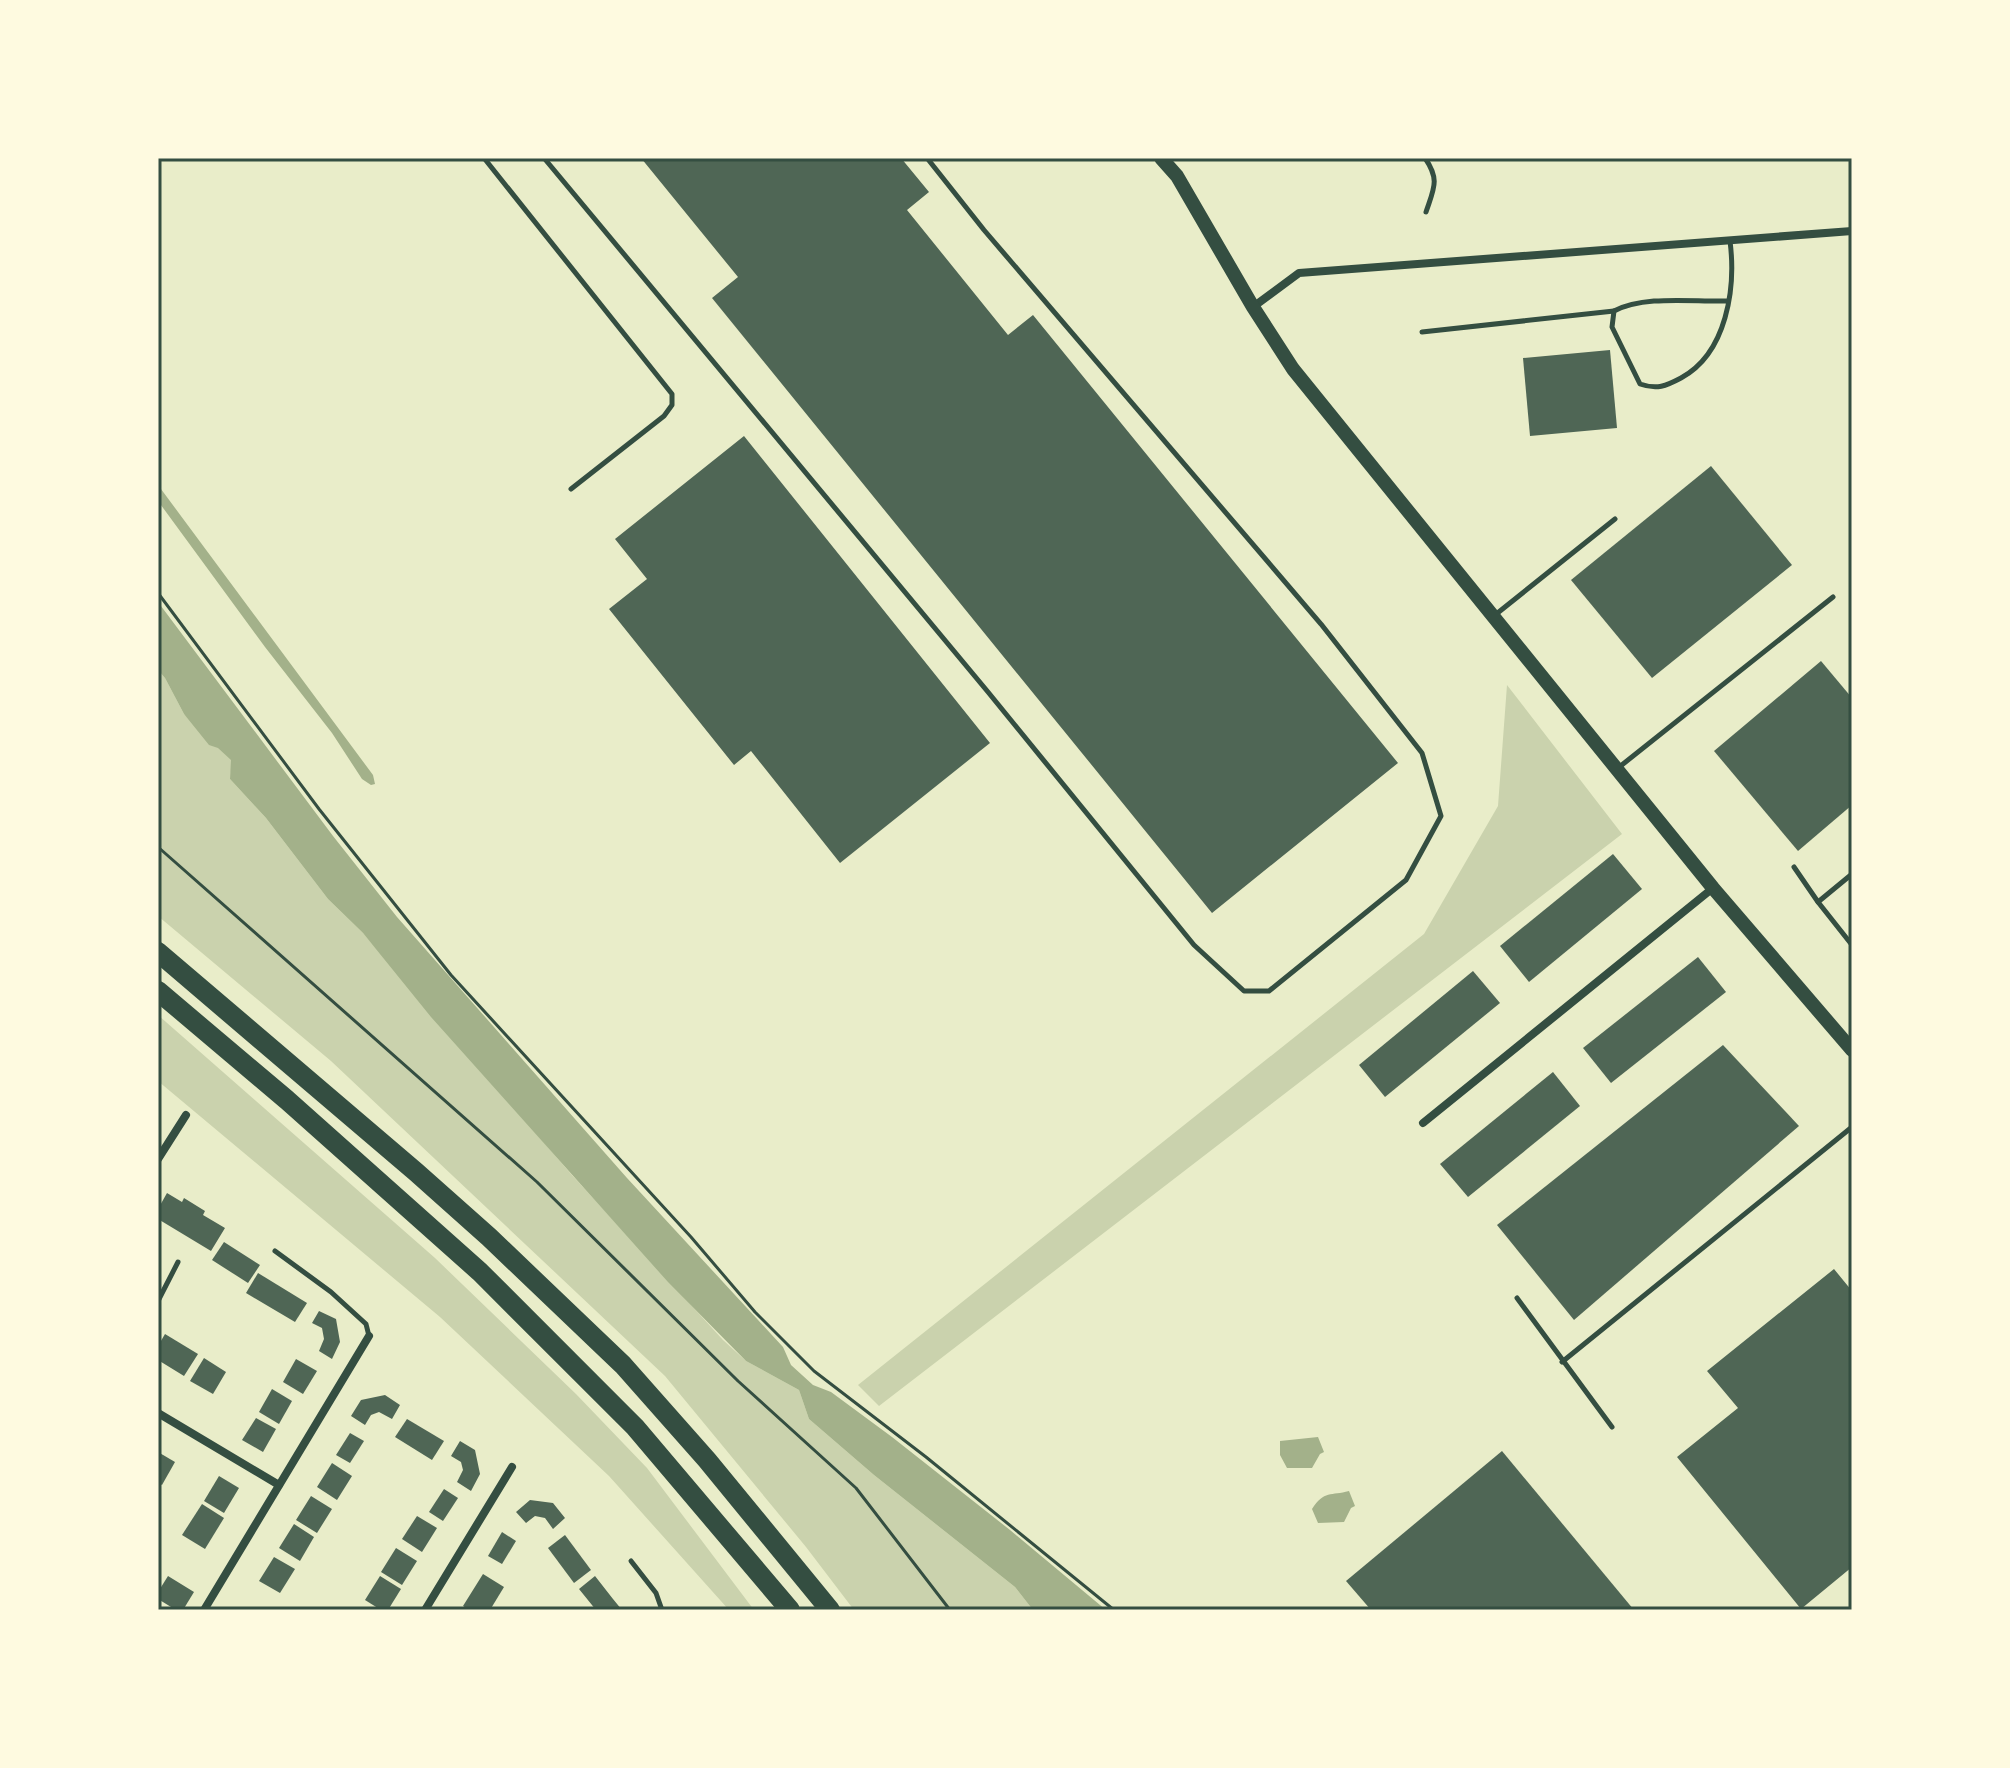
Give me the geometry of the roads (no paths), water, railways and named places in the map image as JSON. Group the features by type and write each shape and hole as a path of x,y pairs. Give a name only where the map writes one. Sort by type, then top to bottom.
{"highway":[{"path":"158,952 416,1172 623,1365 769,1533 830,1610"},
{"path":"158,991 287,1100 480,1272 635,1427 790,1610"}],"street":[{"path":"1161,158 1177,176 1293,369 1713,888 1852,1050"},
{"path":"1253,307 1299,273 1852,231"},
{"path":"1423,1123 1713,888"},
{"path":"158,1159 186,1115"},
{"path":"204,1610 369,1336"},
{"path":"158,1413 279,1485"},
{"path":"425,1610 512,1467"}],"lane":[{"path":"484,158 672,394 672,405 664,416 571,489"},
{"path":"544,158 978,679 1194,945 1244,991 1269,991 1406,880 1441,816 1422,753 1321,624 984,230 927,158"},
{"path":"1425,158 1433,170 1436,183 1426,212"},
{"path":"1614,311 1612,327 1640,384 1653,389 1666,386 1692,372 1710,354 1721,331 1733,268 1730,241"},
{"path":"1422,332 1614,311 1625,305 1648,302 1727,301"},
{"path":"1494,616 1615,519"},
{"path":"1618,769 1833,597"},
{"path":"1794,867 1852,945"},
{"path":"1818,902 1852,874"},
{"path":"1562,1362 1852,1127"},
{"path":"275,1251 331,1292 366,1324 369,1336"},
{"path":"158,1301 178,1262"},
{"path":"1517,1298 1612,1427"},
{"path":"631,1561 656,1593 662,1610"}]}
